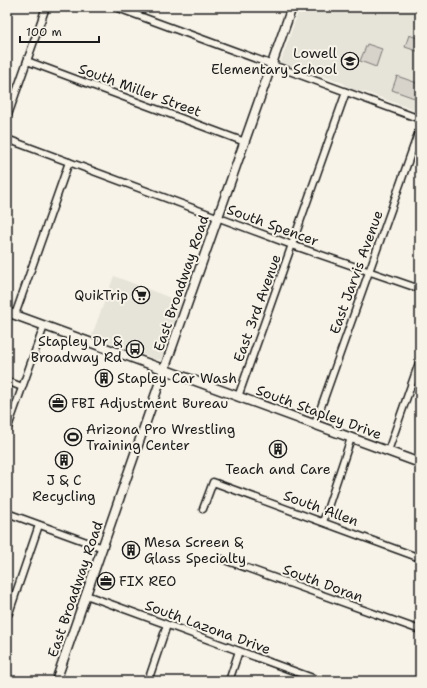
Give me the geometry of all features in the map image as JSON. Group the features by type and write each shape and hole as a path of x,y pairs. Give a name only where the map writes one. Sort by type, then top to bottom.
{"main road":[{"name":"East Broadway Road","path":"56,681 292,7"},
{"name":"South Stapley Drive","path":"11,313 420,463"}],"street":[{"path":"7,118 46,7"},
{"path":"115,7 420,119"},
{"name":"South Miller Street","path":"27,61 245,142"},
{"name":"East 3rd Avenue","path":"238,396 346,92"},
{"name":"East Jarvis Avenue","path":"315,424 420,128"},
{"name":"South Spencer","path":"7,139 292,245 420,289"},
{"path":"11,313 69,162"},
{"path":"7,430 44,326"},
{"path":"388,451 420,360"},
{"path":"7,381 22,387"},
{"path":"322,522 352,438"},
{"name":"South Allen","path":"203,509 213,482 420,558"},
{"path":"7,513 103,548"},
{"path":"8,613 39,525"},
{"name":"South Doran","path":"219,558 420,630"},
{"name":"South Lazona Drive","path":"86,595 239,651 307,678 321,681"},
{"path":"148,681 167,625"},
{"path":"229,681 239,651"}],"shaded area":[{"name":"Lowell Elementary School","path":"300,7 420,7 420,115 412,109 365,92 350,89 343,83 304,69 297,70 281,64"},
{"path":"409,35 420,39 420,52 405,47"},
{"path":"367,44 382,49 376,67 360,61"},
{"path":"397,76 420,84 420,100 392,90"},
{"path":"114,276 181,302 161,359 157,360 92,335"}],"place":[{"name":"Lowell Elementary School","path":"350,61"},
{"name":"QuikTrip","path":"141,295"},
{"name":"Stapley Dr & Broadway Rd","path":"135,349"},
{"name":"Stapley Car Wash","path":"104,378"},
{"name":"FBI Adjustment Bureau","path":"58,403"},
{"name":"Arizona Pro Wrestling Training Center","path":"73,437"},
{"name":"Teach and Care","path":"278,449"},
{"name":"J & C Recycling","path":"64,460"},
{"name":"Mesa Screen & Glass Specialty","path":"131,550"},
{"name":"FIX REO","path":"106,581"}]}
